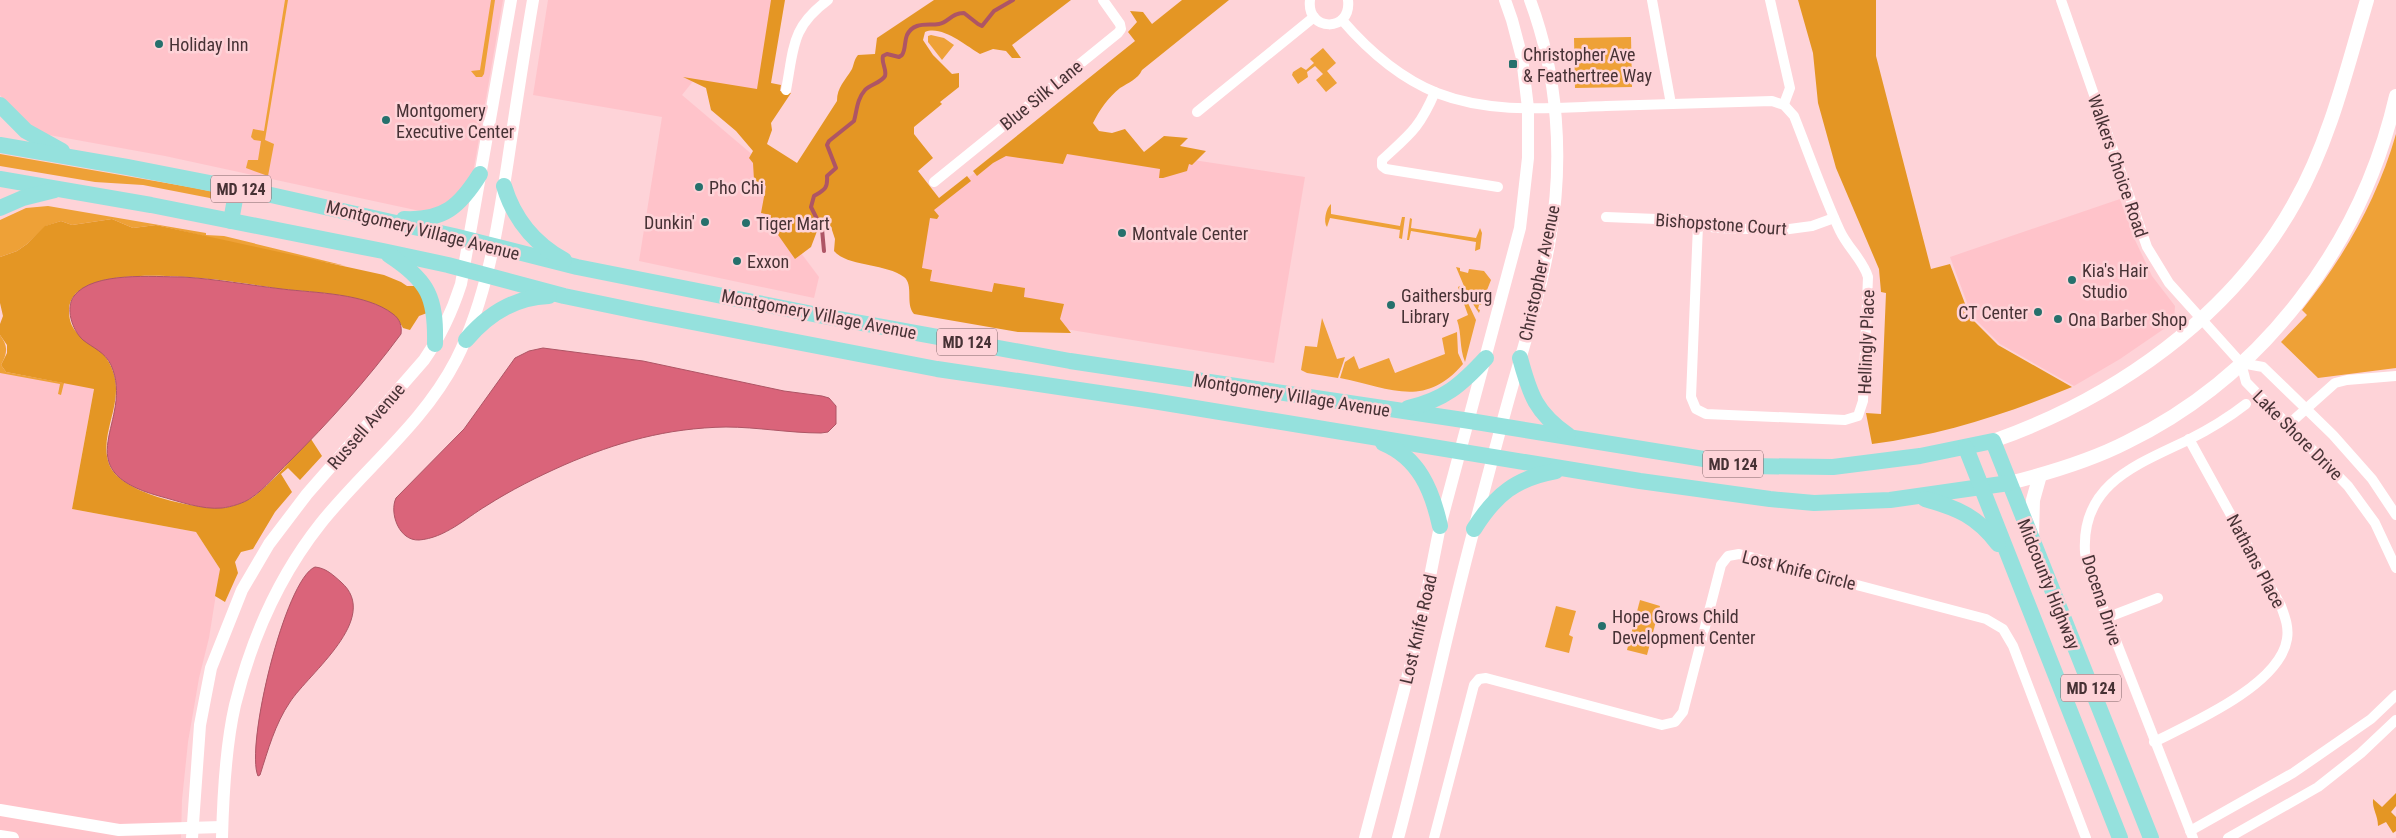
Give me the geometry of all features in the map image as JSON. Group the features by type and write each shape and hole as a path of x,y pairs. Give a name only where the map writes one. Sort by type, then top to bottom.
{"main road":[{"name":"Montgomery Village Avenue","path":"0,145 237,188 380,218 577,267 823,316 1070,360 1396,411 1470,420 1747,466 1833,467 1966,448 2020,431 2094,397 2154,356 2201,318 2248,270 2281,226 2296,200 2340,94 2367,0"},
{"name":"Montgomery Village Avenue","path":"0,179 384,251 463,269 564,296 936,369 1153,401 1752,497 1814,503 1847,503 1918,497 1982,488 2040,475 2098,455 2142,434 2199,398 2241,363 2275,331 2299,303 2341,239 2356,213 2375,170 2396,96"},
{"path":"0,105 26,131 76,158"},
{"path":"380,218 408,219 432,217 452,209 469,193 480,174"},
{"path":"504,186 510,205 521,224 536,241 577,267"},
{"path":"231,221 237,188"},
{"path":"0,208 23,198 60,189"},
{"path":"384,251 403,264 428,291 436,313 435,344"},
{"path":"466,340 478,326 505,306 539,296 564,296"},
{"path":"1396,411 1427,404 1448,394 1486,358"},
{"path":"1520,358 1529,390 1536,405 1552,424 1572,438"},
{"path":"1369,437 1394,447 1416,466 1425,479 1434,501 1440,526"},
{"name":"Midcounty Highway","path":"1993,440 2151,838"},
{"name":"Midcounty Highway","path":"1966,448 2120,838"},
{"path":"1474,529 1490,506 1513,486 1538,474 1568,469"},
{"path":"2032,539 2033,500 2040,475"},
{"name":"MD 124","path":"1918,497 1957,508 1974,519 1989,532 2009,559"}],"street":[{"name":"Russell Avenue","path":"192,832 200,725 211,668 242,590 269,544 307,494 435,344 449,317 461,284 511,0"},
{"name":"Russell Avenue","path":"222,832 225,781 235,706 261,622 287,573 316,529 425,408 441,386 466,340 485,275 504,186 533,0"},
{"path":"786,90 797,33 810,15 828,0"},
{"name":"Blue Silk Lane","path":"934,182 1118,33 1120,26 1103,0"},
{"path":"1310,0 1309,9 1314,17 1329,25 1342,20 1348,12 1348,0"},
{"name":"Christopher Avenue","path":"1470,420 1520,228 1528,158 1528,108 1522,58 1505,0"},
{"name":"Christopher Avenue","path":"1501,426 1550,239 1557,187 1554,108 1546,53 1530,0"},
{"path":"1652,0 1671,104"},
{"path":"1342,20 1367,47 1387,63 1435,92 1486,105 1554,108 1772,101 1784,104 1790,92 1790,83 1770,0"},
{"name":"Walkers Choice Road","path":"2061,0 2142,238 2160,270 2241,363"},
{"path":"1197,112 1314,17"},
{"path":"1435,92 1420,123 1407,138 1382,158 1382,166 1386,169 1498,187"},
{"name":"Hellingly Place","path":"1698,225 1691,398 1696,409 1706,414 1850,420 1858,416 1863,408 1868,277 1863,264 1845,242 1794,116 1784,104"},
{"name":"Bishopstone Court","path":"1606,217 1682,220 1698,225 1794,230 1834,218"},
{"name":"Lake Shore Drive","path":"2396,516 2360,464 2306,408 2263,367 2241,363 2246,382 2338,475 2361,502 2382,536 2396,568"},
{"path":"2288,425 2335,383 2347,380 2396,376"},
{"name":"Docena Drive","path":"2192,834 2106,618 2085,555 2085,534 2090,514 2099,497 2114,481 2129,469 2189,440 2224,420 2246,404"},
{"name":"Lost Knife Road","path":"1366,838 1418,637 1440,526 1470,420"},
{"name":"Lost Knife Road","path":"1398,838 1501,426"},
{"name":"Nathans Place","path":"2154,742 2201,719 2247,691 2279,657 2287,639 2286,620 2281,606 2189,440"},
{"name":"Lost Knife Circle","path":"1434,838 1474,685 1479,679 1486,678 1662,725 1675,722 1683,712 1721,565 1728,556 1739,554 1986,619 2003,629 2013,646 2086,838"},
{"path":"2106,618 2158,598"},
{"path":"2192,834 2293,773 2371,719 2396,695"},
{"path":"2228,838 2318,787 2396,720"},
{"path":"0,810 118,830 222,832"},
{"path":"0,836 13,838"}],"shaded area":[{"path":"0,0 503,0 472,179 442,208 420,211 165,156 49,135 35,129 10,109 0,95"},
{"path":"285,0 288,0 265,140 274,144 268,176 246,168 248,160 258,160 261,141 254,140 251,137 253,129 264,131"},
{"path":"491,0 495,0 484,74 482,77 476,77 471,71 480,70"},
{"path":"548,0 778,0 763,92 694,80 682,95 780,178 774,217 819,277 814,298 639,261 662,117 533,95"},
{"path":"771,0 785,0 771,83 781,85 780,91 791,93 771,123 772,130 767,144 797,163 837,101 840,88 858,55 875,54 877,38 934,0 1071,0 1012,45 1021,58 1012,58 1006,51 993,49 980,54 939,31 925,32 923,40 933,55 952,74 959,73 959,87 914,127 914,134 933,158 918,171 939,198 967,176 971,181 934,210 939,216 937,219 930,218 922,268 932,270 930,281 992,292 994,283 1025,288 1024,297 1064,304 1060,319 1071,333 1018,332 914,314 911,310 907,280 887,269 857,263 840,256 834,251 835,239 831,227 819,226 811,247 795,259 776,232 769,231 771,215 761,213 766,186 754,180 753,163 749,158 753,151 736,131 711,110 706,88 683,77 757,89"},
{"path":"1182,0 1229,0 1142,70 1135,78 1120,88 1098,113 1093,123 1099,131 1112,133 1125,129 1144,152 1164,136 1188,138 1180,146 1206,151 1192,165 1189,164 1187,171 1159,178 1160,169 1067,154 1063,164 1006,156 993,163 977,176 973,171 1135,41 1128,32 1137,22 1130,11 1143,12 1152,24"},
{"path":"1798,0 1876,0 1876,56 1931,269 1950,264 1970,317 1998,345 2072,387 1999,415 1924,435 1872,444 1866,413 1881,414 1886,293 1881,292 1879,269 1836,168 1818,103 1813,53"},
{"path":"928,36 944,38 954,45 942,60 928,42"},
{"path":"1631,37 1632,87 1575,88 1574,38"},
{"path":"1323,48 1336,63 1327,71 1337,83 1326,92 1316,80 1323,74 1315,66 1307,72 1308,77 1298,84 1292,75 1293,72 1301,67 1306,70 1314,63 1310,59"},
{"path":"1023,134 1305,177 1274,363 1065,329 912,309 927,211"},
{"path":"2396,134 2396,368 2318,378 2281,342 2307,315 2302,310 2332,269 2358,227 2379,182"},
{"path":"0,154 195,188 219,193 220,196 215,199 143,185 95,182 0,166"},
{"path":"2120,199 2135,240 2152,276 2175,306 2174,322 2120,359 2074,386 2000,344 1972,316 1950,257"},
{"path":"1331,204 1331,214 1400,226 1402,217 1405,217 1402,239 1399,238 1400,230 1330,218 1327,227 1325,222 1326,215"},
{"path":"48,206 206,233 206,235 224,236 346,266 289,256 156,225 133,228 112,219 72,225 61,221 46,226 17,251 0,257 0,220 26,208"},
{"path":"1410,218 1412,219 1411,228 1476,238 1480,228 1482,233 1480,249 1475,251 1476,242 1411,231 1409,240 1407,240"},
{"path":"112,219 133,228 156,225 384,275 407,286 416,286 422,293 427,313 419,316 410,330 403,328 395,316 381,307 364,301 325,293 227,281 158,276 124,277 96,283 76,293 69,311 74,330 104,355 114,375 116,390 108,433 107,454 109,464 115,474 127,483 141,491 175,502 224,508 243,502 257,494 311,439 322,456 300,480 288,468 281,474 292,492 275,512 253,549 241,552 235,562 238,573 225,602 215,596 220,569 196,532 72,509 94,389 6,372 1,365 7,353 7,345 0,335 0,324 3,316 0,303 0,257 17,251 45,226 61,221 72,225"},
{"path":"1456,267 1460,268 1460,271 1468,273 1469,269 1484,271 1491,280 1481,305 1479,305 1479,313 1469,298"},
{"path":"141,276 183,277 355,298 382,307 395,316 401,325 401,334 375,368 304,447 256,494 245,502 226,507 198,506 159,496 130,485 114,472 108,457 108,441 115,405 116,386 111,365 102,353 79,336 71,319 70,307 74,296 83,288 95,282"},
{"path":"1460,286 1476,320 1465,362 1457,320 1468,315 1458,287"},
{"path":"1322,318 1337,359 1345,357 1338,378 1307,373 1301,370 1305,346 1317,347"},
{"path":"1457,332 1458,353 1463,364 1448,378 1434,387 1420,391 1405,392 1340,378 1345,362 1354,356 1359,369 1389,358 1395,373 1445,354 1442,338"},
{"path":"0,335 6,346 6,353 1,365 6,372 64,383 61,395 58,394 60,384 0,373"},
{"path":"543,348 643,361 784,391 822,396 829,398 836,406 836,424 828,432 821,433 726,427 704,428 663,433 623,443 564,465 524,484 438,536 419,540 406,536 397,525 395,518 394,504 396,498 464,429 515,358 529,351"},
{"path":"0,371 94,388 72,509 196,532 220,569 209,638 199,678 188,742 182,800 181,838 0,838"},
{"path":"315,567 326,570 341,582 351,596 353,612 348,628 338,645 299,690 285,710 272,737 260,775 258,776 255,759 257,733 270,665 280,631 292,601 303,578"},
{"path":"1640,600 1660,606 1647,655 1627,650"},
{"path":"1556,606 1576,611 1569,635 1573,637 1569,653 1545,647"},
{"path":"2396,793 2396,806 2391,812 2396,817 2396,831 2393,833 2386,822 2378,826 2373,799 2382,807"}],"waterway":[{"path":"824,251 822,229 811,207 814,196 825,189 827,176 836,168 827,145 829,141 854,121 862,93 885,76 883,56 887,54 899,57 902,55 907,35 917,26 939,24 960,13 964,13 982,26 994,11 1013,0"}],"place":[{"name":"Holiday Inn","path":"159,44"},
{"name":"Christopher Ave & Feathertree Way","path":"1513,64"},
{"name":"Montgomery Executive Center","path":"386,120"},
{"name":"Pho Chi","path":"699,187"},
{"name":"Dunkin'","path":"705,222"},
{"name":"Tiger Mart","path":"746,223"},
{"name":"Montvale Center","path":"1122,233"},
{"name":"Exxon","path":"737,261"},
{"name":"Kia's Hair Studio","path":"2072,280"},
{"name":"Gaithersburg Library","path":"1391,305"},
{"name":"CT Center","path":"2038,312"},
{"name":"Ona Barber Shop","path":"2058,319"},
{"name":"Hope Grows Child Development Center","path":"1602,626"}]}
